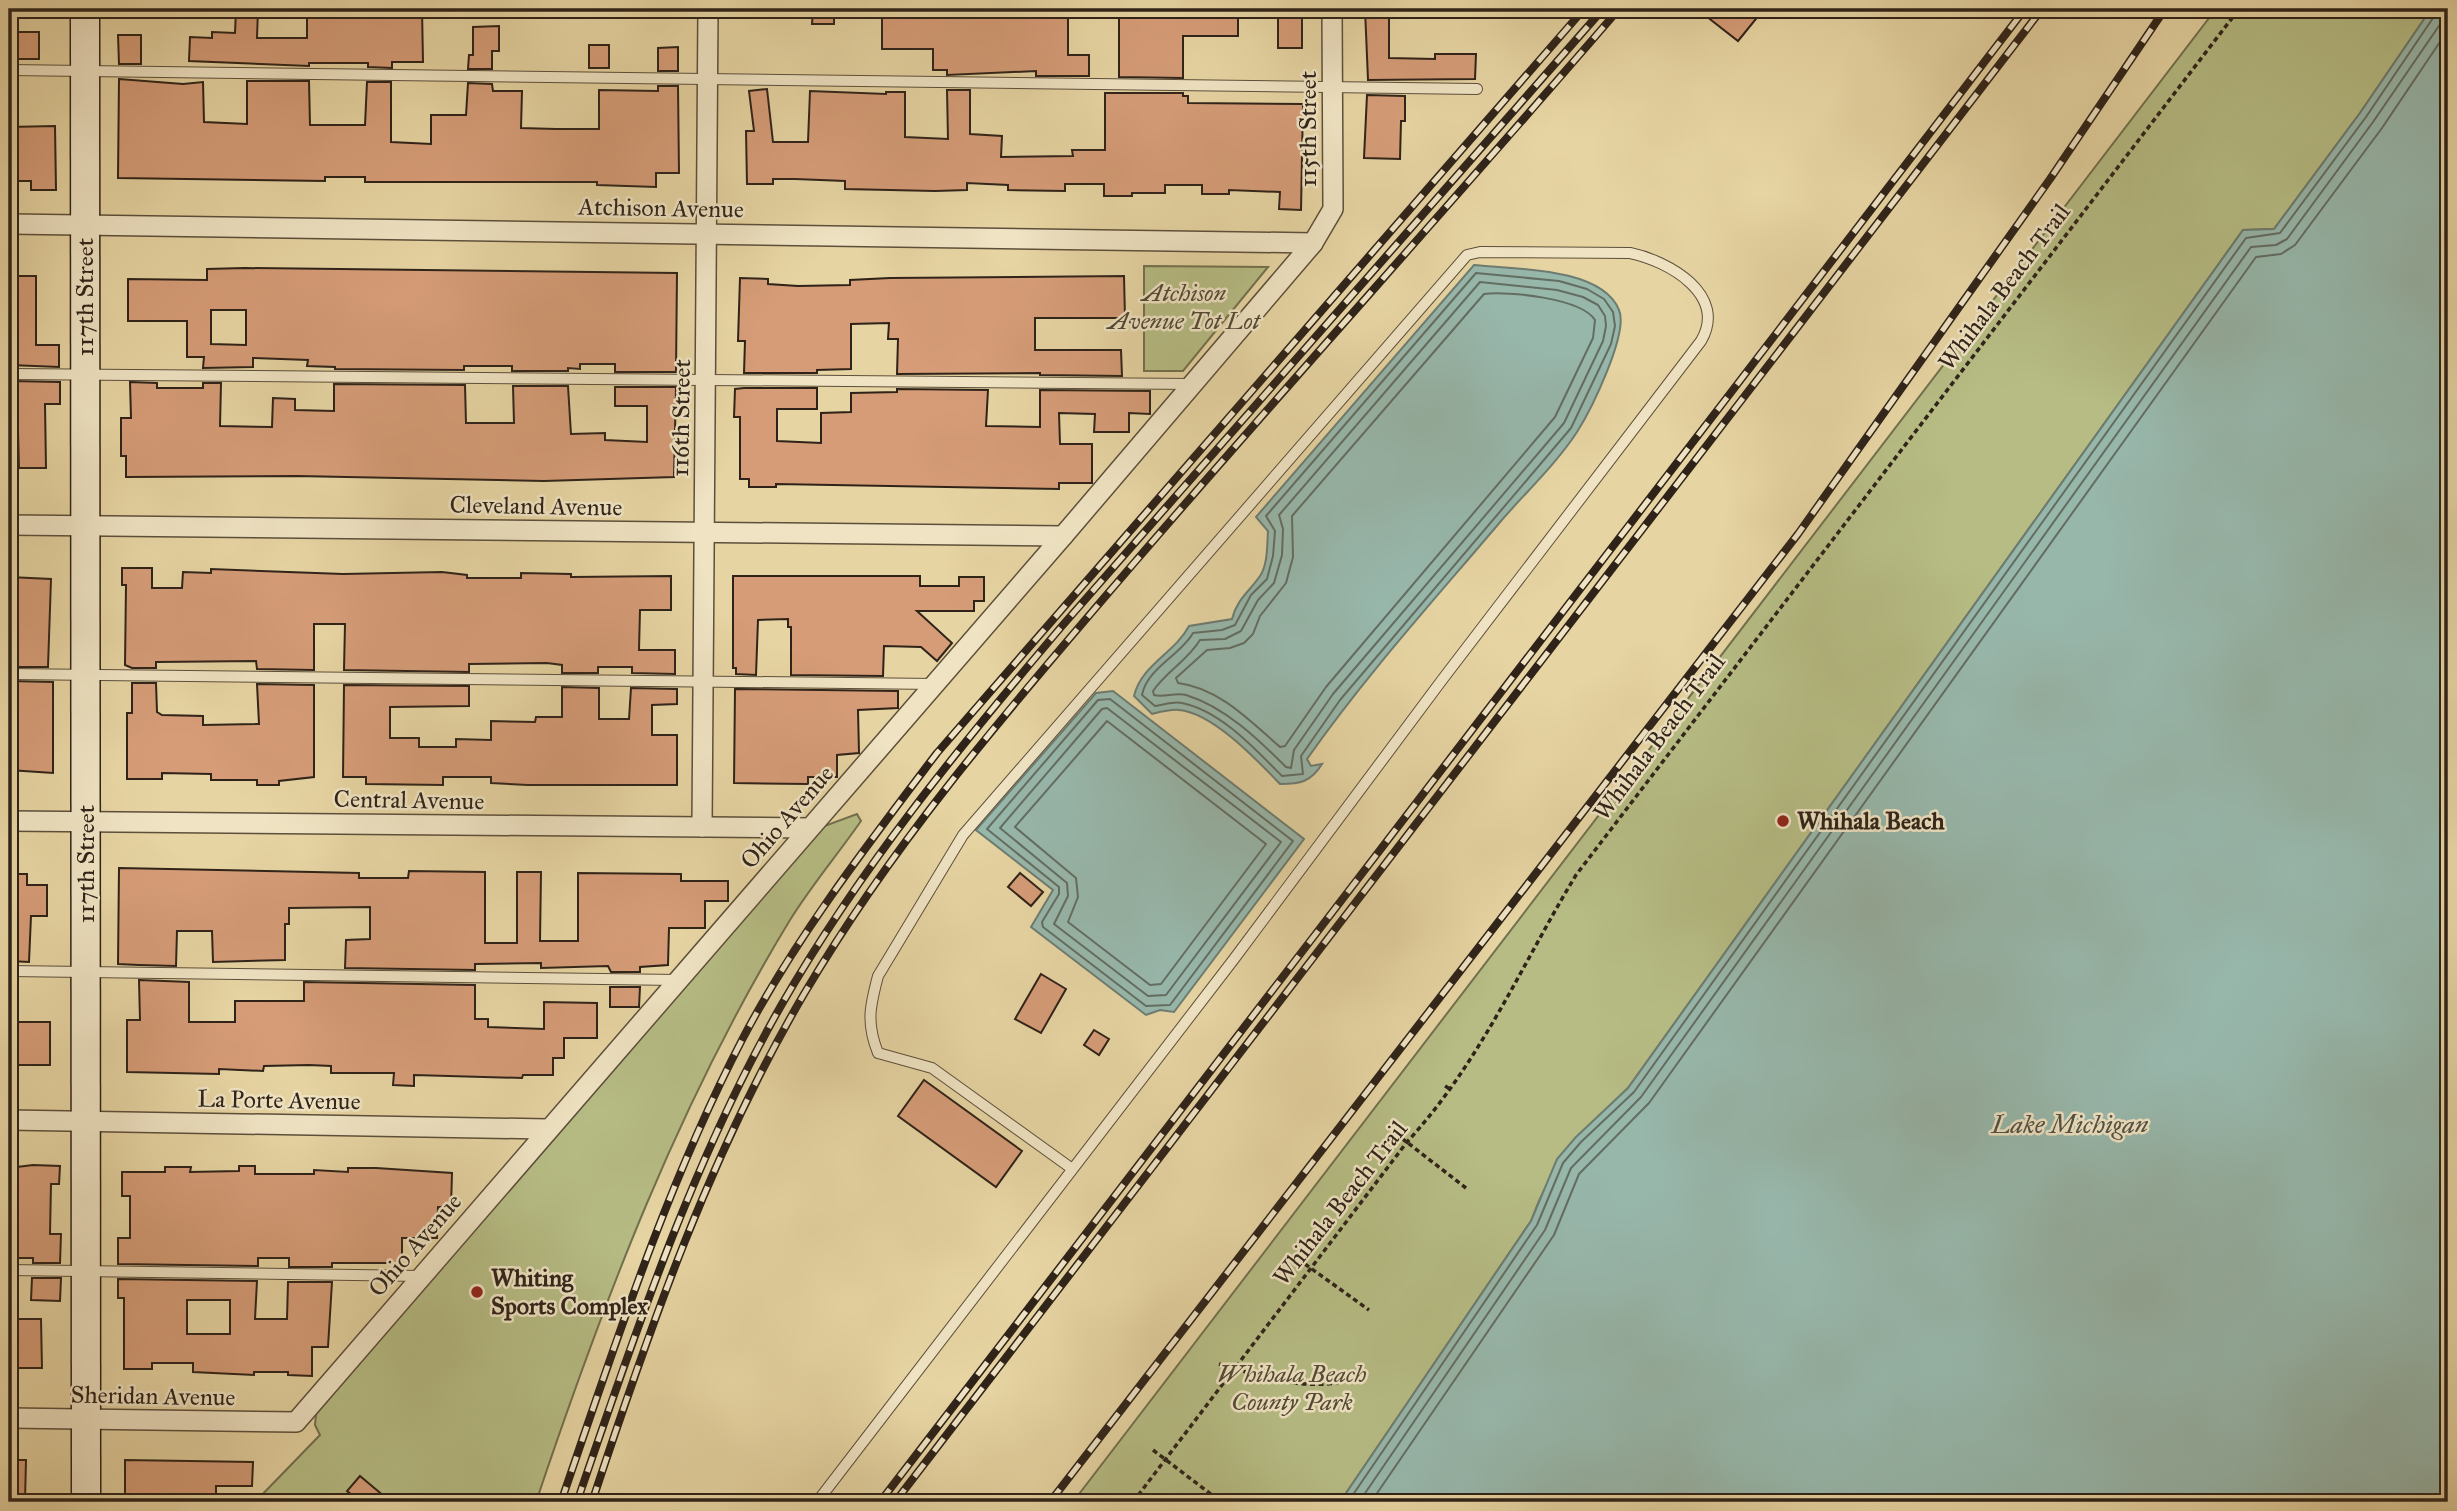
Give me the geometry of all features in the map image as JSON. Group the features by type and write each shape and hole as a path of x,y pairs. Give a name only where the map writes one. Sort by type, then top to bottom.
{"street":[{"name":"117th Street","path":"85,9 86,1502"},
{"name":"116th Street","path":"702,827 708,9"},
{"name":"115th Street","path":"1312,243 1333,209 1332,9"},
{"name":"Atchison Avenue","path":"9,224 1312,243"},
{"name":"Ohio Avenue","path":"296,1422 547,1129 936,684 1312,243"},
{"name":"Cleveland Avenue","path":"9,525 1063,536"},
{"name":"Central Avenue","path":"9,821 809,828"},
{"name":"La Porte Avenue","path":"9,1120 547,1129"},
{"name":"Sheridan Avenue","path":"9,1418 296,1422"}],"lane":[{"path":"9,70 1478,89"},
{"path":"817,1502 1234,959 1442,680 1701,341 1708,329 1706,300 1692,283 1648,257 1630,253 1480,252 1467,256 963,835 878,976 871,1002 869,1030 878,1053 932,1068 1071,1168"},
{"path":"9,374 706,382 1192,384"},
{"path":"9,674 936,684"},
{"path":"9,971 678,980"},
{"path":"9,1270 421,1276"}],"path":[{"name":"Whihala Beach Trail","path":"1133,1502 1407,1142 1452,1090 1503,1009 1576,875 2239,9"},
{"path":"1446,1086 1452,1090"},
{"path":"1395,1133 1466,1188"},
{"path":"1298,1259 1369,1310"},
{"path":"1219,1364 1294,1384 1316,1387 1341,1382"},
{"path":"1153,1450 1212,1495"}],"green space":[{"name":"Whihala Beach County Park","path":"2216,9 2431,9 2360,113 2274,229 2243,230 1628,1088 1583,1133 1559,1163 1531,1221 1340,1502 1073,1502"},
{"name":"Atchison Avenue Tot Lot","path":"1144,266 1268,267 1183,371 1144,371"},
{"path":"857,814 861,821 790,920 713,1060 678,1132 617,1278 536,1502 255,1502 320,1435 315,1425 316,1414 531,1155 819,828"}],"water":[{"name":"Lake Michigan","path":"2431,9 2448,9 2448,1502 1340,1502 1531,1221 1557,1159 1576,1137 1628,1088 2243,230 2274,229 2360,113"},
{"path":"1474,265 1555,273 1595,285 1609,296 1619,310 1621,321 1614,353 1599,390 1577,432 1353,697 1307,759 1311,766 1322,764 1318,770 1304,781 1280,784 1234,739 1206,719 1179,710 1152,714 1134,696 1138,685 1189,626 1232,619 1240,601 1260,576 1267,554 1268,531 1256,517"},
{"path":"1113,691 1304,839 1174,1012 1160,1010 1146,1015 1031,927 1053,890 976,830 1096,693"}],"building":[{"path":"236,9 258,9 257,38 307,38 307,9 422,9 423,62 392,62 392,68 368,67 368,63 309,63 309,66 189,61 190,37 212,38 212,32 235,33"},
{"path":"813,9 834,9 834,24 812,24"},
{"path":"882,9 1068,9 1068,55 1089,55 1089,76 1036,76 1036,71 947,75 947,70 933,70 933,49 882,49"},
{"path":"1119,9 1238,9 1238,36 1183,36 1183,78 1119,77"},
{"path":"1278,9 1302,9 1302,48 1278,48"},
{"path":"1365,9 1389,9 1389,58 1435,59 1435,54 1476,54 1475,79 1368,80"},
{"path":"1697,9 1764,9 1738,41"},
{"path":"499,26 499,51 492,51 492,69 468,69 469,55 473,55 473,27"},
{"path":"12,32 39,32 39,59 12,59"},
{"path":"118,35 141,35 141,64 119,64"},
{"path":"589,45 609,45 609,68 589,68"},
{"path":"678,47 678,71 658,71 658,48"},
{"path":"119,79 183,84 203,82 204,122 247,124 247,81 309,81 310,125 365,125 367,82 391,82 391,142 431,144 431,115 466,115 468,83 492,84 493,91 522,91 521,128 556,129 599,129 599,90 658,91 658,86 678,86 679,173 656,173 656,187 597,185 597,182 365,182 365,177 325,177 325,181 118,178"},
{"path":"767,89 773,142 808,142 810,91 886,94 905,92 905,137 948,139 947,90 970,90 970,134 1002,136 1001,157 1073,156 1072,150 1105,150 1105,93 1183,93 1183,96 1188,96 1188,103 1303,104 1301,210 1279,209 1280,192 1229,190 1229,194 1202,194 1202,185 1165,185 1165,193 1104,196 1104,184 1065,184 1065,191 1008,190 1008,185 967,183 967,190 935,191 845,189 845,181 795,179 773,179 773,184 747,184 746,131 754,131 749,91"},
{"path":"1367,95 1405,96 1400,159 1364,158"},
{"path":"55,126 56,190 31,190 31,181 9,181 9,127"},
{"path":"207,269 677,273 676,372 615,372 615,364 580,364 580,369 568,368 568,371 512,371 512,366 464,366 464,370 335,369 307,366 308,360 253,358 253,367 203,368 204,357 187,357 187,321 128,321 128,279 207,280","holes":["211,310 246,310 246,345 211,344"]},
{"path":"14,276 36,276 36,345 59,345 59,367 10,365 10,345 15,345"},
{"path":"1124,276 1125,318 1035,318 1035,350 1121,350 1122,376 1040,373 897,374 898,339 888,339 889,323 851,324 851,369 817,370 817,373 744,373 745,341 738,341 740,278 768,279 768,284 798,286 850,285 850,280 890,278"},
{"path":"10,381 60,382 60,404 45,404 46,468 19,468 18,432 9,432"},
{"path":"130,382 157,383 157,388 203,388 203,383 221,383 220,426 272,427 273,398 295,399 295,410 334,411 334,384 465,385 466,423 514,423 513,386 568,386 571,434 605,433 605,440 647,442 647,406 615,406 615,387 676,387 674,477 544,481 297,476 126,477 126,456 121,456 121,418 131,418"},
{"path":"817,388 817,409 777,409 777,441 821,443 821,413 851,412 851,393 897,392 897,389 988,390 986,426 1040,427 1040,390 1150,391 1150,414 1129,413 1129,432 1094,432 1095,414 1059,413 1060,444 1092,444 1092,483 1059,483 1059,489 776,484 776,487 749,487 749,479 740,479 740,417 734,417 735,389"},
{"path":"122,568 152,568 152,588 182,588 183,572 211,573 211,569 343,574 442,572 467,575 467,578 521,578 521,573 571,574 571,577 671,576 671,610 640,610 639,650 675,650 675,674 632,673 632,667 598,667 598,673 562,673 562,665 547,663 469,664 469,672 344,670 345,624 314,624 314,670 257,669 256,661 156,662 156,668 132,668 125,665 126,585 122,585"},
{"path":"733,576 920,576 920,586 959,586 959,577 984,577 984,601 974,601 974,611 917,611 952,643 937,661 921,647 884,646 883,676 791,675 791,627 788,627 788,619 758,620 756,675 736,674 736,668 733,668"},
{"path":"9,577 51,579 48,667 14,667 15,644 9,644"},
{"path":"9,681 53,682 53,773 9,770"},
{"path":"132,683 156,683 157,712 162,715 203,716 203,725 259,724 257,684 314,685 314,777 279,781 279,785 257,785 257,780 211,780 211,774 162,773 162,779 127,779 127,713 132,713"},
{"path":"344,685 469,686 469,706 390,707 390,738 419,738 419,747 456,747 456,739 491,740 491,721 535,722 536,717 562,717 562,687 599,688 599,719 629,719 631,688 677,689 677,704 652,705 652,735 677,735 677,785 528,785 491,783 491,777 443,777 443,785 366,784 366,777 343,777"},
{"path":"735,689 898,691 898,708 858,710 859,753 837,755 837,777 808,777 808,784 734,783"},
{"path":"119,868 359,873 359,878 408,878 409,871 485,872 485,943 517,943 517,872 541,872 540,941 578,941 578,873 681,874 681,881 728,881 728,901 705,901 705,928 669,928 668,965 640,967 640,972 611,972 608,966 541,968 541,963 475,964 475,970 345,968 346,940 370,939 370,907 289,908 289,924 285,924 285,960 213,962 212,931 177,931 176,966 118,964"},
{"path":"1020,873 1043,892 1031,906 1008,887"},
{"path":"9,874 27,874 27,885 47,885 47,916 31,916 29,962 9,961"},
{"path":"1041,974 1066,989 1041,1033 1015,1019"},
{"path":"139,980 189,982 189,1022 235,1022 235,1001 304,1001 304,982 475,985 475,1019 488,1019 488,1027 544,1029 544,1002 597,1003 597,1038 564,1038 564,1058 553,1058 553,1075 523,1075 522,1078 414,1075 414,1086 393,1085 394,1073 331,1073 331,1066 264,1066 263,1071 219,1069 219,1074 127,1072 127,1020 140,1020"},
{"path":"610,987 640,987 639,1007 610,1007"},
{"path":"9,1022 50,1022 50,1065 9,1065"},
{"path":"1094,1030 1109,1039 1099,1055 1084,1045"},
{"path":"924,1080 1022,1151 996,1187 898,1116"},
{"path":"60,1166 59,1184 51,1184 50,1234 61,1234 60,1263 33,1263 33,1258 9,1258 9,1168"},
{"path":"239,1166 255,1166 255,1174 314,1174 314,1170 348,1172 348,1168 452,1173 451,1207 438,1207 437,1238 402,1238 402,1263 332,1263 332,1267 289,1267 289,1258 258,1258 258,1266 118,1264 118,1238 130,1238 130,1196 122,1196 122,1172 165,1172 165,1167 191,1167 190,1172 239,1171"},
{"path":"32,1278 61,1278 60,1301 31,1300"},
{"path":"118,1279 257,1281 255,1319 287,1319 288,1282 332,1282 328,1347 312,1347 312,1376 288,1375 288,1372 254,1372 254,1375 193,1372 193,1363 152,1363 152,1369 124,1369 124,1298 118,1298","holes":["187,1300 230,1300 230,1334 187,1334"]},
{"path":"9,1319 41,1319 42,1368 14,1368 14,1338 9,1338"},
{"path":"9,1460 26,1460 25,1501 9,1500"},
{"path":"125,1460 253,1462 252,1486 216,1486 216,1498 125,1502"},
{"path":"360,1476 391,1502 361,1502 347,1491"}],"railway":[{"path":"561,1502 643,1267 690,1151 743,1038 809,927 937,753 1584,9"},
{"path":"577,1502 644,1311 693,1186 750,1063 782,1004 845,904 949,762 1062,626 1603,9"},
{"path":"592,1502 636,1371 684,1242 739,1116 804,994 878,879 960,771 1046,666 1194,493 1619,9"},
{"path":"880,1502 2025,9"},
{"path":"895,1502 2042,9"},
{"path":"1050,1502 1798,534 2050,179 2165,9"}],"place":[{"name":"Whihala Beach","path":"1783,821"},
{"name":"Whiting Sports Complex","path":"477,1292"}]}
